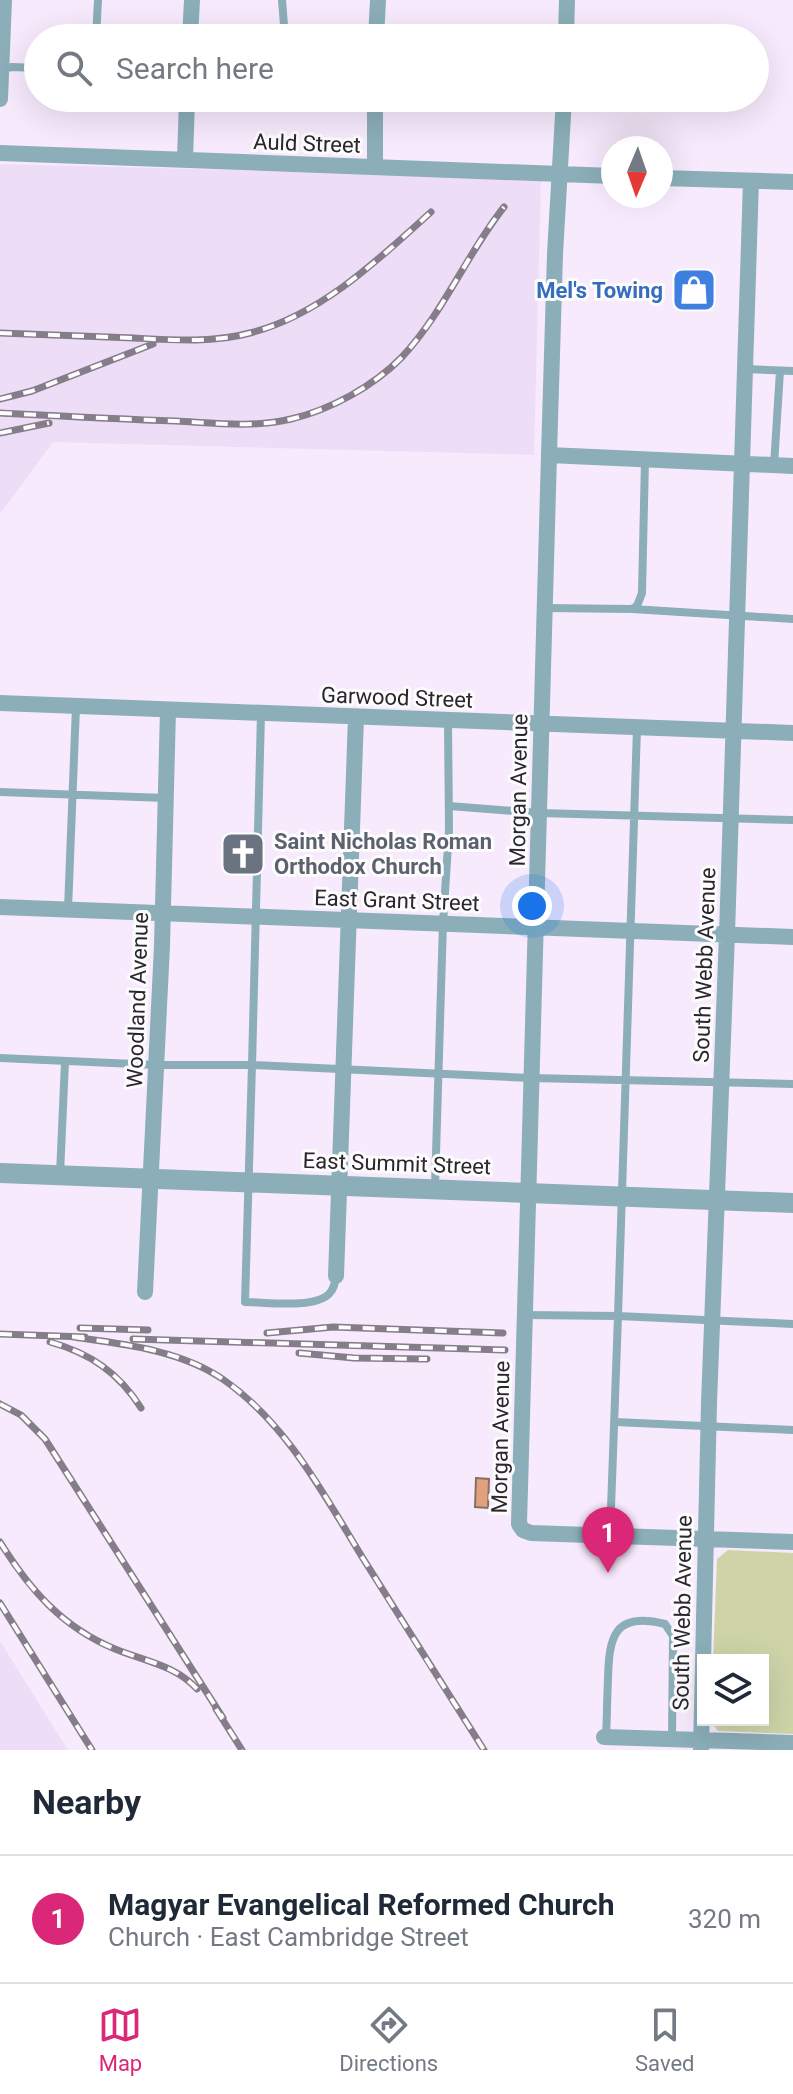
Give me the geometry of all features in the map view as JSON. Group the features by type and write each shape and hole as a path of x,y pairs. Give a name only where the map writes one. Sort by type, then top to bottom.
{"street":[{"path":"0,99 4,0"},
{"path":"191,24 192,0"},
{"path":"377,24 378,0"},
{"path":"566,24 567,0"},
{"path":"185,160 187,112"},
{"path":"375,112 375,167"},
{"name":"Morgan Avenue","path":"563,112 544,608 518,1515 523,1530 531,1533 610,1536"},
{"name":"Auld Street","path":"0,153 601,176"},
{"path":"673,178 793,182"},
{"name":"South Webb Avenue","path":"701,1745 705,1539 751,181"},
{"path":"549,455 793,466"},
{"name":"Garwood Street","path":"0,703 793,733"},
{"name":"Woodland Avenue","path":"145,1292 157,1065 168,710"},
{"path":"336,1276 356,717"},
{"name":"East Grant Street","path":"0,907 793,937"},
{"name":"East Summit Street","path":"0,1173 793,1203"},
{"path":"610,1536 793,1542"},
{"path":"605,1737 672,1739 701,1745 785,1745"}],"lane":[{"path":"97,24 98,0"},
{"path":"282,0 284,24"},
{"path":"0,69 24,67"},
{"path":"744,369 793,371"},
{"path":"774,465 780,371"},
{"path":"632,609 637,606 642,593 645,460"},
{"path":"544,608 632,609 793,619"},
{"path":"68,910 76,707"},
{"path":"261,714 245,1302 295,1304 321,1300 332,1292 336,1276"},
{"path":"435,1189 449,806 448,721"},
{"path":"610,1536 637,728"},
{"path":"0,792 166,798"},
{"path":"449,806 540,813 793,820"},
{"path":"0,1058 157,1065 252,1065 531,1078 793,1084"},
{"path":"60,1175 65,1062"},
{"path":"525,1315 793,1324"},
{"path":"615,1422 793,1430"},
{"path":"605,1737 609,1646 613,1635 624,1624 653,1621 670,1629 674,1646 672,1739"}],"shaded area":[{"path":"0,164 541,178 534,455 53,442 0,514"},
{"path":"0,1641 68,1750 0,1750"}],"green space":[{"path":"728,1550 793,1553 793,1734 718,1731 714,1726 769,1726 769,1654 713,1654 717,1559"}],"building":[{"path":"476,1478 489,1479 488,1508 475,1507"}],"railway":[{"path":"0,413 248,424 277,422 321,410 365,387 402,357 430,321 504,207"},
{"path":"0,333 192,340 250,333 276,325 325,299 370,266 431,212"},
{"path":"0,399 32,391 153,344"},
{"path":"0,433 49,423"},
{"path":"267,1333 333,1327 503,1333"},
{"path":"80,1328 148,1330"},
{"path":"0,1334 85,1337"},
{"path":"73,1337 151,1350 189,1362 224,1380 267,1418 319,1486 484,1750"},
{"path":"133,1339 505,1350"},
{"path":"50,1342 91,1358 123,1384 141,1408"},
{"path":"299,1353 354,1358 427,1359"},
{"path":"0,1404 21,1415 45,1439 223,1718"},
{"path":"0,1542 36,1591 79,1630 115,1649 169,1669 197,1689"},
{"path":"0,1603 92,1750"},
{"path":"216,1709 242,1750"}],"place":[{"name":"Mel's Towing","path":"694,290"},
{"name":"Saint Nicholas Roman Orthodox Church","path":"243,854"},
{"name":"Magyar Evangelical Reformed Church","path":"608,1573"}]}
